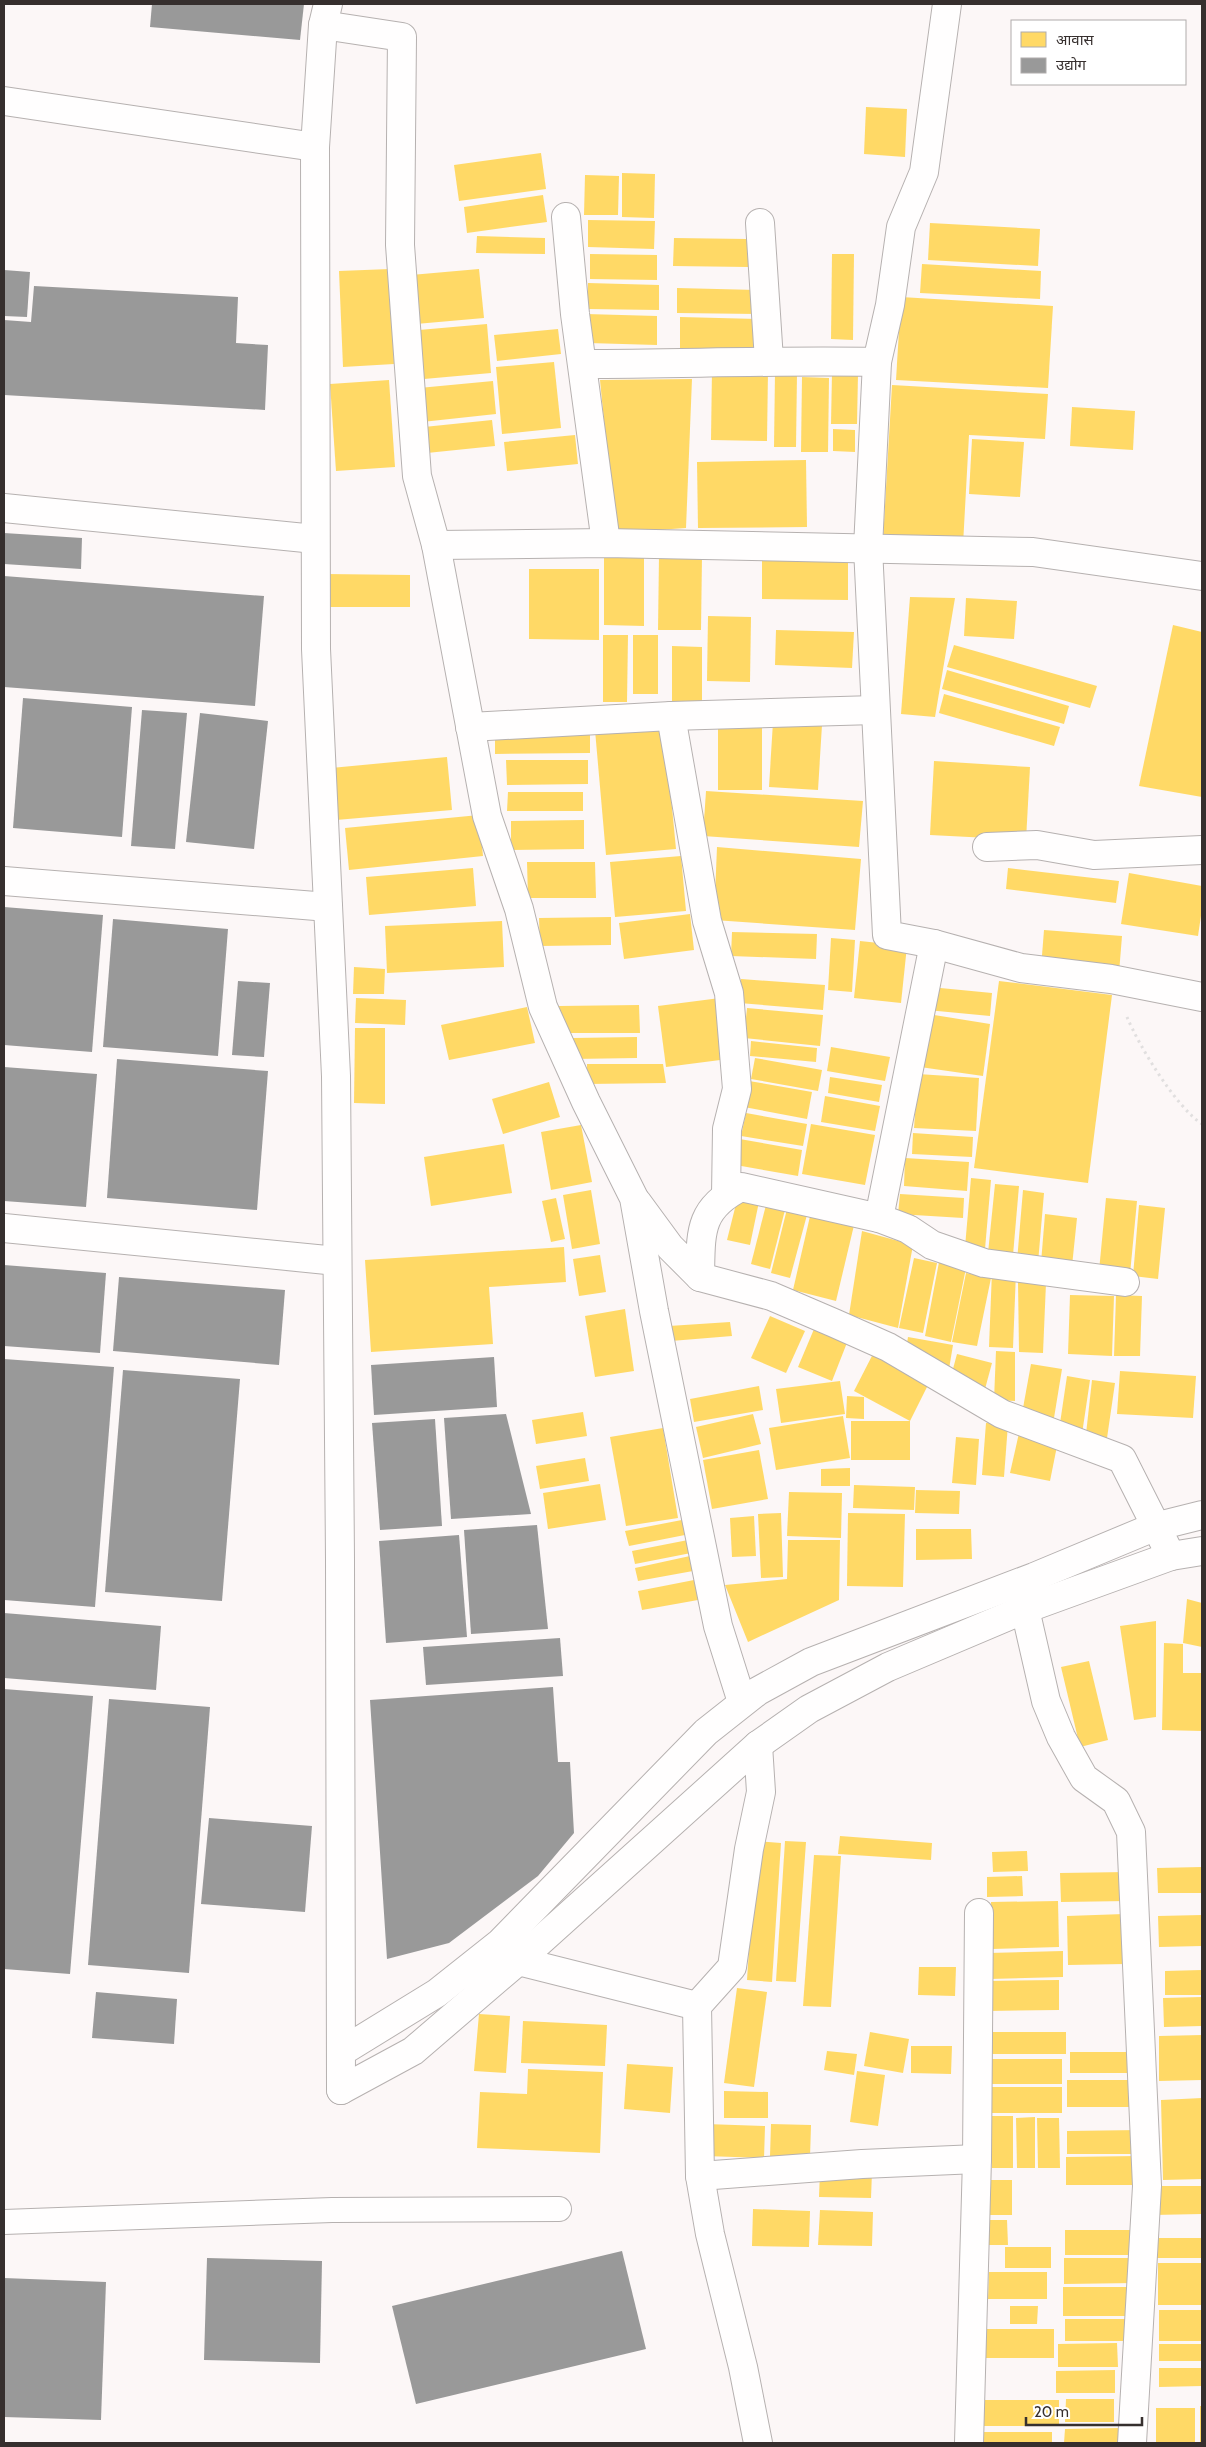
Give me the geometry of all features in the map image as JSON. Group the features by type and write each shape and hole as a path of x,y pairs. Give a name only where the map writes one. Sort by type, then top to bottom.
{"street":[{"path":"947,4 924,172 901,227 890,306 878,362 868,548 887,935 934,944 1022,968 1111,979 1202,998"},
{"path":"1171,1556 1154,1526 1122,1459 1002,1414 888,1348 834,1323 771,1296 700,1277 670,1246 634,1198 586,1102 543,1007 519,908 487,816 436,545 417,476 400,246 402,37 326,14 315,147 315,539 316,649 336,1076 341,2090 413,2051 518,1962 758,1745 809,1709 888,1667 1025,1609 1171,1556 1202,1551"},
{"path":"4,101 315,147"},
{"path":"566,218 582,364 606,542"},
{"path":"760,223 770,360"},
{"path":"582,364 692,364 770,360 878,362"},
{"path":"4,508 315,539"},
{"path":"436,545 606,542 1033,552 1202,576"},
{"path":"470,727 671,716 875,710"},
{"path":"671,716 706,921 728,993 737,1089 727,1129 726,1195"},
{"path":"987,847 1037,846 1094,855 1202,850"},
{"path":"4,881 328,907"},
{"path":"879,1218 934,944"},
{"path":"700,1277 701,1232 715,1204 726,1195 741,1187 879,1218 908,1229 932,1245 984,1263 1125,1282"},
{"path":"634,1198 654,1311 718,1626 742,1702"},
{"path":"4,1228 337,1261"},
{"path":"341,2052 437,1993 500,1942 706,1732 742,1702 811,1662 1034,1577 1154,1526 1202,1515"},
{"path":"1025,1609 1046,1701 1061,1737 1084,1778 1116,1801 1131,1832 1147,2186 1132,2443"},
{"path":"758,1745 761,1792 749,1849 732,1967 696,2006 700,2176 710,2234 743,2367 758,2443"},
{"path":"969,2443 977,2159 979,1913"},
{"path":"518,1962 696,2006"},
{"path":"700,2176 862,2164 977,2159"}],"lane":[{"path":"4,2222 332,2210 559,2209"}],"path":[{"path":"1111,979 1136,1039 1163,1080 1194,1118 1202,1124"}],"building: आवास":[{"path":"866,107 907,109 905,157 864,154"},
{"path":"541,153 546,189 459,201 454,165"},
{"path":"622,173 655,174 654,218 622,217"},
{"path":"585,175 619,176 618,215 584,215"},
{"path":"543,195 547,222 467,233 464,207"},
{"path":"588,220 655,221 654,249 588,247"},
{"path":"930,223 1040,229 1038,266 928,260"},
{"path":"477,236 545,238 545,254 476,253"},
{"path":"674,238 748,239 748,267 673,266"},
{"path":"590,254 657,255 657,280 590,279"},
{"path":"832,254 854,254 853,340 831,339"},
{"path":"922,264 1041,271 1040,299 920,293"},
{"path":"390,269 394,364 343,367 339,271"},
{"path":"479,269 484,318 416,324 411,275"},
{"path":"588,283 659,285 659,310 588,309"},
{"path":"677,288 757,290 757,314 677,313"},
{"path":"901,297 1053,306 1048,388 896,380"},
{"path":"586,314 657,316 657,345 588,343"},
{"path":"680,317 758,319 757,351 680,349"},
{"path":"487,324 491,373 424,379 419,330"},
{"path":"558,329 561,354 497,361 494,335"},
{"path":"554,362 561,428 502,434 496,367"},
{"path":"712,369 768,370 767,441 711,440"},
{"path":"775,373 797,373 796,447 774,447"},
{"path":"832,373 858,374 857,424 831,424"},
{"path":"802,377 829,378 828,452 801,452"},
{"path":"692,379 686,528 615,533 600,380"},
{"path":"389,380 395,467 336,471 330,384"},
{"path":"493,381 496,414 422,422 419,388"},
{"path":"892,385 1048,394 1045,439 969,435 963,545 883,540"},
{"path":"1072,407 1135,411 1133,450 1070,446"},
{"path":"492,420 495,446 427,453 424,427"},
{"path":"833,429 855,430 855,452 833,451"},
{"path":"575,435 578,464 507,471 504,442"},
{"path":"972,439 1024,442 1020,497 969,494"},
{"path":"806,460 807,527 698,528 697,462"},
{"path":"604,556 644,556 644,626 604,625"},
{"path":"659,556 702,556 701,630 658,630"},
{"path":"762,559 848,560 848,600 762,599"},
{"path":"529,569 599,569 599,640 529,639"},
{"path":"326,574 410,575 410,607 326,607"},
{"path":"910,597 955,598 935,717 901,714"},
{"path":"966,598 1017,601 1014,639 964,636"},
{"path":"708,616 751,617 750,682 707,681"},
{"path":"1173,625 1202,632 1202,797 1139,786"},
{"path":"776,630 854,632 852,668 775,665"},
{"path":"603,635 628,635 627,702 603,702"},
{"path":"633,635 658,635 658,694 633,694"},
{"path":"954,645 1097,686 1090,708 947,667"},
{"path":"672,646 702,647 702,711 672,710"},
{"path":"947,670 1069,706 1064,724 942,689"},
{"path":"944,694 1060,727 1054,746 939,713"},
{"path":"773,722 822,725 818,790 769,787"},
{"path":"664,724 676,849 606,855 595,730"},
{"path":"718,728 762,728 762,790 718,790"},
{"path":"590,730 590,753 495,754 495,731"},
{"path":"447,757 452,810 336,820 331,768"},
{"path":"506,760 588,760 588,784 507,785"},
{"path":"934,761 1030,767 1026,840 930,835"},
{"path":"706,791 863,801 859,847 703,836"},
{"path":"508,792 583,792 583,811 507,811"},
{"path":"479,815 483,856 349,870 345,828"},
{"path":"584,820 584,849 511,850 511,821"},
{"path":"717,847 861,859 855,930 714,920"},
{"path":"681,856 686,911 615,917 610,862"},
{"path":"527,862 595,862 596,898 528,898"},
{"path":"473,868 476,906 369,915 366,877"},
{"path":"1008,868 1119,881 1116,903 1006,889"},
{"path":"1129,873 1202,886 1202,909 1198,936 1121,924"},
{"path":"690,914 694,950 624,959 619,923"},
{"path":"611,917 611,945 540,946 539,918"},
{"path":"502,921 504,967 387,973 385,926"},
{"path":"1044,930 1122,936 1119,973 1041,968"},
{"path":"732,932 817,934 816,959 731,956"},
{"path":"831,938 855,940 852,992 828,990"},
{"path":"860,941 907,946 901,1003 854,998"},
{"path":"354,967 385,969 384,994 353,994"},
{"path":"741,979 825,985 823,1010 739,1003"},
{"path":"999,981 1112,995 1088,1183 974,1168"},
{"path":"930,987 992,993 990,1016 927,1010"},
{"path":"356,998 406,1000 405,1025 355,1023"},
{"path":"720,998 728,1059 666,1067 658,1006"},
{"path":"639,1005 640,1033 560,1033 559,1006"},
{"path":"527,1007 535,1043 449,1060 441,1025"},
{"path":"747,1008 823,1015 820,1046 744,1038"},
{"path":"928,1014 990,1024 983,1076 920,1067"},
{"path":"355,1028 385,1028 385,1104 354,1103"},
{"path":"637,1037 637,1058 573,1059 573,1038"},
{"path":"751,1041 817,1048 816,1062 750,1056"},
{"path":"831,1047 890,1057 885,1081 827,1071"},
{"path":"755,1058 822,1070 818,1091 751,1079"},
{"path":"587,1064 663,1064 666,1083 587,1084"},
{"path":"918,1074 979,1078 976,1131 914,1128"},
{"path":"830,1077 882,1085 879,1102 828,1093"},
{"path":"749,1081 812,1092 807,1119 744,1107"},
{"path":"549,1082 560,1117 503,1134 492,1099"},
{"path":"825,1096 880,1106 875,1131 821,1122"},
{"path":"746,1113 807,1124 803,1146 741,1136"},
{"path":"811,1124 875,1135 865,1185 802,1174"},
{"path":"581,1125 592,1182 551,1190 541,1132"},
{"path":"913,1133 973,1137 972,1157 912,1154"},
{"path":"734,1138 802,1150 798,1176 730,1164"},
{"path":"504,1144 512,1193 431,1206 424,1157"},
{"path":"905,1158 969,1162 967,1191 904,1186"},
{"path":"971,1178 991,1180 985,1249 965,1247"},
{"path":"995,1184 1019,1186 1013,1255 988,1253"},
{"path":"591,1190 600,1244 572,1249 563,1195"},
{"path":"1023,1190 1044,1193 1038,1263 1017,1261"},
{"path":"900,1194 964,1198 963,1218 898,1214"},
{"path":"738,1196 760,1197 750,1245 727,1240"},
{"path":"556,1198 565,1239 551,1242 542,1201"},
{"path":"1106,1198 1137,1201 1130,1274 1099,1271"},
{"path":"767,1201 786,1206 770,1269 751,1264"},
{"path":"1139,1205 1165,1208 1158,1279 1133,1276"},
{"path":"787,1209 807,1215 790,1278 771,1273"},
{"path":"811,1212 855,1221 836,1301 793,1290"},
{"path":"1045,1214 1077,1218 1072,1266 1041,1263"},
{"path":"862,1231 913,1245 898,1328 849,1315"},
{"path":"564,1247 566,1282 489,1287 493,1344 371,1352 365,1260"},
{"path":"600,1255 606,1292 579,1296 573,1259"},
{"path":"914,1258 937,1263 923,1333 899,1328"},
{"path":"939,1262 966,1268 951,1342 925,1336"},
{"path":"992,1271 1016,1272 1013,1348 989,1347"},
{"path":"966,1273 991,1278 977,1346 952,1342"},
{"path":"1018,1282 1046,1283 1043,1353 1019,1352"},
{"path":"1070,1295 1114,1296 1112,1356 1068,1354"},
{"path":"1116,1295 1142,1296 1140,1356 1114,1356"},
{"path":"625,1309 634,1371 595,1377 585,1316"},
{"path":"770,1316 805,1331 786,1373 751,1358"},
{"path":"730,1322 732,1336 671,1341 669,1326"},
{"path":"817,1322 850,1335 832,1381 798,1367"},
{"path":"908,1337 953,1345 948,1375 906,1349"},
{"path":"875,1350 931,1379 910,1421 854,1391"},
{"path":"996,1351 1015,1352 1015,1401 994,1400"},
{"path":"957,1354 992,1363 985,1389 950,1380"},
{"path":"1031,1364 1062,1369 1053,1424 1021,1419"},
{"path":"1120,1371 1196,1376 1193,1418 1117,1414"},
{"path":"1067,1376 1090,1380 1082,1434 1059,1430"},
{"path":"1092,1380 1115,1383 1106,1445 1085,1443"},
{"path":"840,1381 845,1414 781,1423 776,1389"},
{"path":"759,1386 763,1410 694,1422 690,1399"},
{"path":"847,1396 864,1397 864,1419 846,1418"},
{"path":"583,1412 587,1436 536,1444 532,1420"},
{"path":"753,1414 761,1444 703,1458 696,1427"},
{"path":"843,1416 850,1458 776,1470 769,1428"},
{"path":"851,1421 910,1421 910,1460 851,1460"},
{"path":"986,1423 1008,1424 1004,1477 982,1475"},
{"path":"663,1428 678,1518 626,1526 610,1437"},
{"path":"1019,1433 1058,1441 1050,1481 1010,1473"},
{"path":"956,1437 979,1439 976,1485 952,1483"},
{"path":"759,1450 768,1499 712,1509 703,1460"},
{"path":"585,1458 589,1481 540,1489 536,1466"},
{"path":"850,1468 850,1486 821,1486 821,1469"},
{"path":"600,1484 606,1520 548,1529 543,1493"},
{"path":"854,1485 915,1487 914,1510 853,1508"},
{"path":"916,1490 960,1491 959,1514 915,1513"},
{"path":"789,1492 842,1493 841,1538 787,1536"},
{"path":"781,1513 783,1577 761,1578 758,1514"},
{"path":"848,1513 905,1514 903,1587 847,1586"},
{"path":"754,1516 756,1556 732,1557 730,1518"},
{"path":"687,1519 690,1534 629,1546 625,1531"},
{"path":"916,1529 971,1529 972,1559 916,1560"},
{"path":"688,1540 691,1553 635,1564 632,1551"},
{"path":"788,1540 840,1540 839,1600 748,1642 725,1585 787,1579"},
{"path":"690,1556 693,1571 638,1581 635,1568"},
{"path":"694,1580 698,1600 642,1610 638,1591"},
{"path":"1187,1599 1202,1603 1202,1647 1183,1643"},
{"path":"1156,1621 1156,1717 1134,1720 1120,1626"},
{"path":"1164,1643 1183,1644 1183,1673 1202,1673 1202,1731 1162,1730"},
{"path":"1089,1661 1108,1740 1080,1747 1061,1667"},
{"path":"840,1836 932,1843 931,1860 838,1854"},
{"path":"756,1841 781,1843 772,1982 747,1980"},
{"path":"785,1841 806,1842 796,1982 776,1981"},
{"path":"1027,1851 1028,1871 993,1872 992,1852"},
{"path":"814,1855 841,1856 831,2007 803,2006"},
{"path":"1202,1867 1202,1893 1158,1893 1157,1868"},
{"path":"1127,1872 1128,1901 1061,1902 1060,1873"},
{"path":"1022,1876 1023,1896 987,1897 987,1877"},
{"path":"1058,1901 1059,1947 992,1949 991,1902"},
{"path":"1124,1914 1125,1964 1068,1965 1067,1916"},
{"path":"1202,1915 1202,1946 1159,1947 1158,1916"},
{"path":"1063,1951 1063,1977 989,1979 988,1953"},
{"path":"919,1967 956,1967 955,1996 918,1995"},
{"path":"1202,1970 1202,1995 1165,1995 1165,1971"},
{"path":"1059,1980 1059,2010 987,2011 986,1981"},
{"path":"737,1988 767,1992 754,2087 724,2083"},
{"path":"1202,1997 1202,2026 1164,2027 1163,1998"},
{"path":"479,2014 510,2016 506,2073 474,2071"},
{"path":"523,2021 607,2025 605,2066 521,2063"},
{"path":"870,2032 909,2039 903,2073 864,2066"},
{"path":"986,2032 1066,2032 1066,2054 986,2054"},
{"path":"1202,2035 1202,2080 1159,2081 1159,2036"},
{"path":"911,2046 952,2046 951,2074 911,2073"},
{"path":"827,2051 857,2054 854,2075 824,2070"},
{"path":"1070,2052 1133,2052 1134,2073 1070,2073"},
{"path":"986,2059 1062,2059 1062,2084 986,2084"},
{"path":"627,2064 673,2067 670,2113 624,2109"},
{"path":"528,2069 603,2072 600,2153 477,2148 480,2092 527,2094"},
{"path":"857,2071 885,2075 878,2126 850,2122"},
{"path":"1067,2080 1137,2080 1137,2107 1067,2107"},
{"path":"987,2087 1062,2087 1062,2113 987,2113"},
{"path":"724,2091 768,2092 768,2118 724,2118"},
{"path":"1202,2098 1202,2179 1163,2180 1161,2100"},
{"path":"991,2116 1013,2116 1013,2168 992,2168"},
{"path":"1035,2117 1035,2168 1017,2168 1016,2118"},
{"path":"1037,2118 1059,2118 1060,2168 1038,2168"},
{"path":"706,2124 765,2126 764,2158 705,2156"},
{"path":"771,2124 811,2125 810,2158 770,2157"},
{"path":"1139,2130 1139,2154 1067,2154 1067,2131"},
{"path":"1138,2156 1138,2185 1066,2185 1066,2157"},
{"path":"820,2171 872,2172 871,2198 819,2197"},
{"path":"988,2180 1012,2180 1012,2215 988,2215"},
{"path":"1153,2186 1202,2186 1202,2214 1153,2215"},
{"path":"753,2209 810,2211 809,2247 752,2246"},
{"path":"820,2210 873,2212 872,2246 818,2245"},
{"path":"986,2220 1007,2220 1008,2245 986,2245"},
{"path":"1065,2230 1137,2230 1137,2255 1065,2255"},
{"path":"1153,2238 1202,2238 1202,2258 1153,2258"},
{"path":"1005,2247 1051,2247 1051,2268 1005,2268"},
{"path":"1064,2258 1135,2258 1135,2283 1064,2284"},
{"path":"1158,2263 1202,2263 1202,2305 1158,2305"},
{"path":"989,2272 1047,2272 1047,2299 988,2299"},
{"path":"1063,2287 1133,2287 1133,2316 1063,2316"},
{"path":"1010,2306 1038,2306 1037,2324 1010,2324"},
{"path":"1159,2310 1202,2310 1202,2341 1159,2341"},
{"path":"1065,2319 1125,2319 1125,2341 1065,2341"},
{"path":"983,2329 1054,2329 1054,2358 982,2358"},
{"path":"1117,2343 1118,2367 1058,2367 1058,2344"},
{"path":"1159,2344 1202,2344 1202,2361 1159,2361"},
{"path":"1159,2368 1202,2368 1202,2386 1159,2387"},
{"path":"1115,2370 1115,2393 1056,2393 1056,2371"},
{"path":"1066,2399 1114,2399 1114,2422 1065,2422"},
{"path":"982,2400 1059,2400 1059,2426 982,2426"},
{"path":"1200,2406 1202,2406 1202,2443 1200,2443"},
{"path":"1156,2408 1195,2408 1195,2443 1156,2443"},
{"path":"1120,2428 1120,2443 1064,2443 1065,2429"},
{"path":"983,2432 1052,2432 1052,2443 983,2443"}],"building: उद्योग":[{"path":"152,4 304,4 300,40 150,27"},
{"path":"4,270 30,272 27,317 4,316"},
{"path":"34,286 238,297 236,343 268,345 265,410 4,395 4,320 31,322"},
{"path":"4,533 82,538 81,569 4,564"},
{"path":"4,576 264,596 255,706 4,687"},
{"path":"23,698 132,707 122,837 13,828"},
{"path":"142,710 187,713 175,849 131,846"},
{"path":"200,713 268,721 254,849 186,842"},
{"path":"4,907 103,915 92,1052 4,1045"},
{"path":"113,919 228,929 218,1056 103,1047"},
{"path":"238,981 270,983 264,1057 232,1055"},
{"path":"117,1059 268,1071 257,1210 107,1198"},
{"path":"4,1067 97,1074 86,1207 4,1201"},
{"path":"4,1265 106,1273 100,1353 4,1346"},
{"path":"119,1277 285,1290 279,1365 113,1351"},
{"path":"494,1357 497,1407 374,1415 371,1365"},
{"path":"4,1359 114,1367 95,1607 4,1600"},
{"path":"123,1370 240,1379 222,1601 105,1592"},
{"path":"506,1414 531,1514 451,1519 444,1418"},
{"path":"435,1419 442,1526 380,1530 372,1423"},
{"path":"537,1525 548,1629 471,1634 464,1530"},
{"path":"459,1535 467,1637 386,1643 379,1541"},
{"path":"4,1613 161,1626 156,1690 4,1678"},
{"path":"560,1638 563,1676 426,1685 423,1647"},
{"path":"553,1687 558,1762 570,1762 574,1833 538,1876 449,1943 387,1959 370,1700"},
{"path":"4,1689 93,1696 70,1974 4,1969"},
{"path":"109,1699 210,1707 189,1973 88,1965"},
{"path":"209,1818 312,1826 305,1912 201,1904"},
{"path":"96,1992 177,1999 174,2044 92,2038"},
{"path":"622,2251 646,2349 416,2404 392,2306"},
{"path":"207,2258 322,2261 320,2363 204,2360"},
{"path":"4,2278 106,2282 101,2420 4,2417"}]}
